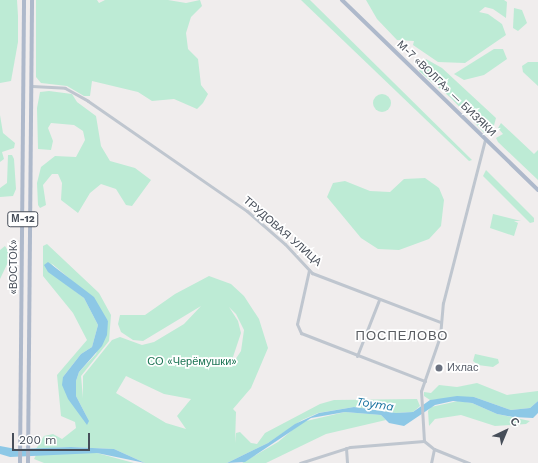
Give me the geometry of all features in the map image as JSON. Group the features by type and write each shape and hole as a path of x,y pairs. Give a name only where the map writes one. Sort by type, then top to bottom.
{"main road":[{"name":"«ВОСТОК»","path":"20,463 24,0"},
{"name":"«ВОСТОК»","path":"28,463 32,0"},
{"name":"М-7 «ВОЛГА» — БИЗЯКИ","path":"342,0 538,190"}],"street":[{"name":"ТРУДОВАЯ УЛИЦА","path":"32,86 65,88 88,101 250,214 285,244 309,270 379,300 440,322"},
{"path":"424,441 426,429 421,395 440,336 440,322 486,139"},
{"path":"309,270 298,330 305,335 425,382"},
{"path":"357,356 379,300"},
{"path":"300,463 346,448 424,441 434,449 469,463"},
{"path":"346,448 347,463"},
{"path":"431,463 434,449"}],"green space":[{"path":"0,0 17,0 18,42 11,81 0,83"},
{"path":"36,0 97,0 99,3 105,0 168,0 186,3 200,0 202,6 191,17 186,33 188,49 198,59 201,85 208,94 203,103 197,109 174,99 152,101 138,92 92,81 90,96 84,96 67,86 41,83 36,77"},
{"path":"301,0 310,0 472,160 469,161"},
{"path":"366,0 504,0 507,2 506,18 493,9 485,7 479,12 488,14 502,24 506,35 465,63 438,62 413,45 414,41 397,40 377,19"},
{"path":"514,8 522,10 527,23 518,31 513,28"},
{"path":"494,49 503,49 507,59 484,75 464,80 454,74"},
{"path":"426,59 442,68 496,118 493,129 486,135 451,98 419,71"},
{"path":"528,62 538,62 538,86 523,72 522,66"},
{"path":"49,91 72,94 77,102 96,116 101,146 110,161 135,168 151,180 132,206 126,205 116,189 101,184 90,193 78,213 61,200 62,183 58,174 52,174 43,185 46,205 40,208 38,205 37,183 41,167 55,156 76,157 85,140 83,131 74,125 51,123 48,128 53,141 51,150 38,149 37,108 40,92"},
{"path":"378,94 386,94 391,99 389,110 386,112 378,112 373,107 373,99"},
{"path":"0,115 3,133 15,143 14,148 2,152 4,159 0,162"},
{"path":"501,123 534,154 538,150 538,180 498,142 496,138 503,134 498,128"},
{"path":"8,155 12,155 14,159 16,189 13,196 0,197 0,188 7,183"},
{"path":"486,170 534,218 534,222 530,223 483,176"},
{"path":"425,178 439,188 444,200 441,226 429,239 399,250 378,249 361,238 327,197 333,183 345,181 370,191 390,192 404,179"},
{"path":"493,214 521,221 514,221 518,223 514,236 490,228"},
{"name":"СО «Черёмушки»","path":"47,244 99,293 111,315 109,341 81,376 83,398 83,376 112,340 120,337 142,345 154,342 184,324 201,306 143,341 133,340 121,332 118,324 120,315 145,315 175,294 209,276 231,284 244,296 259,319 268,348 251,388 233,409 236,412 235,443 236,433 240,432 251,443 257,444 265,433 320,404 334,400 417,399 420,406 413,412 396,413 354,407 318,413 302,420 268,443 227,463 145,463 114,449 71,447 36,449 44,436 53,434 62,439 76,428 75,422 61,416 57,375 87,340 73,313 43,276 43,246","holes":["51,263 70,279 108,321 96,354 79,372 76,381 76,396 89,421 63,377 81,354 92,347 98,325 84,298 67,285","229,307 236,314 244,330 241,351 229,369 241,333 238,321","126,376 164,394 191,399 177,416 186,429 166,423 116,393"]},
{"path":"5,246 11,256 0,279 0,250"},
{"path":"475,354 498,359 499,363 493,367 478,365 473,361"},
{"path":"477,383 507,395 538,391 538,401 530,408 511,410 474,397 430,400 424,396 424,392 431,393 439,385 457,387"},
{"path":"458,401 472,403 497,414 530,421 526,424 495,426 461,415 435,419 429,426 428,411 431,407"},
{"path":"345,412 381,415 386,420 326,434 266,463 242,463 278,442 302,422"},
{"path":"51,453 97,453 134,463 44,463 34,459 36,455"}],"water":[{"path":"48,262 94,297 108,321 107,335 102,346 79,372 76,381 76,396 89,421 87,425 68,399 62,385 63,377 81,354 92,347 98,325 84,298 48,272 44,265"},
{"path":"457,396 474,397 511,410 530,408 538,401 538,413 533,418 513,417 497,414 472,403 453,401 435,405 404,426 389,423 381,415 345,412 311,418 245,462 227,463 268,443 295,424 319,413 354,407 396,413 413,412 430,400"},
{"path":"0,446 16,449 71,447 114,449 145,463 97,453 10,457 0,454"}],"place":[{"name":"Ихлас","path":"439,368"}],"district":[{"name":"ПОСПЕЛОВО","path":"402,336"}],"water label":[{"name":"Toyma","path":"375,405"}]}
